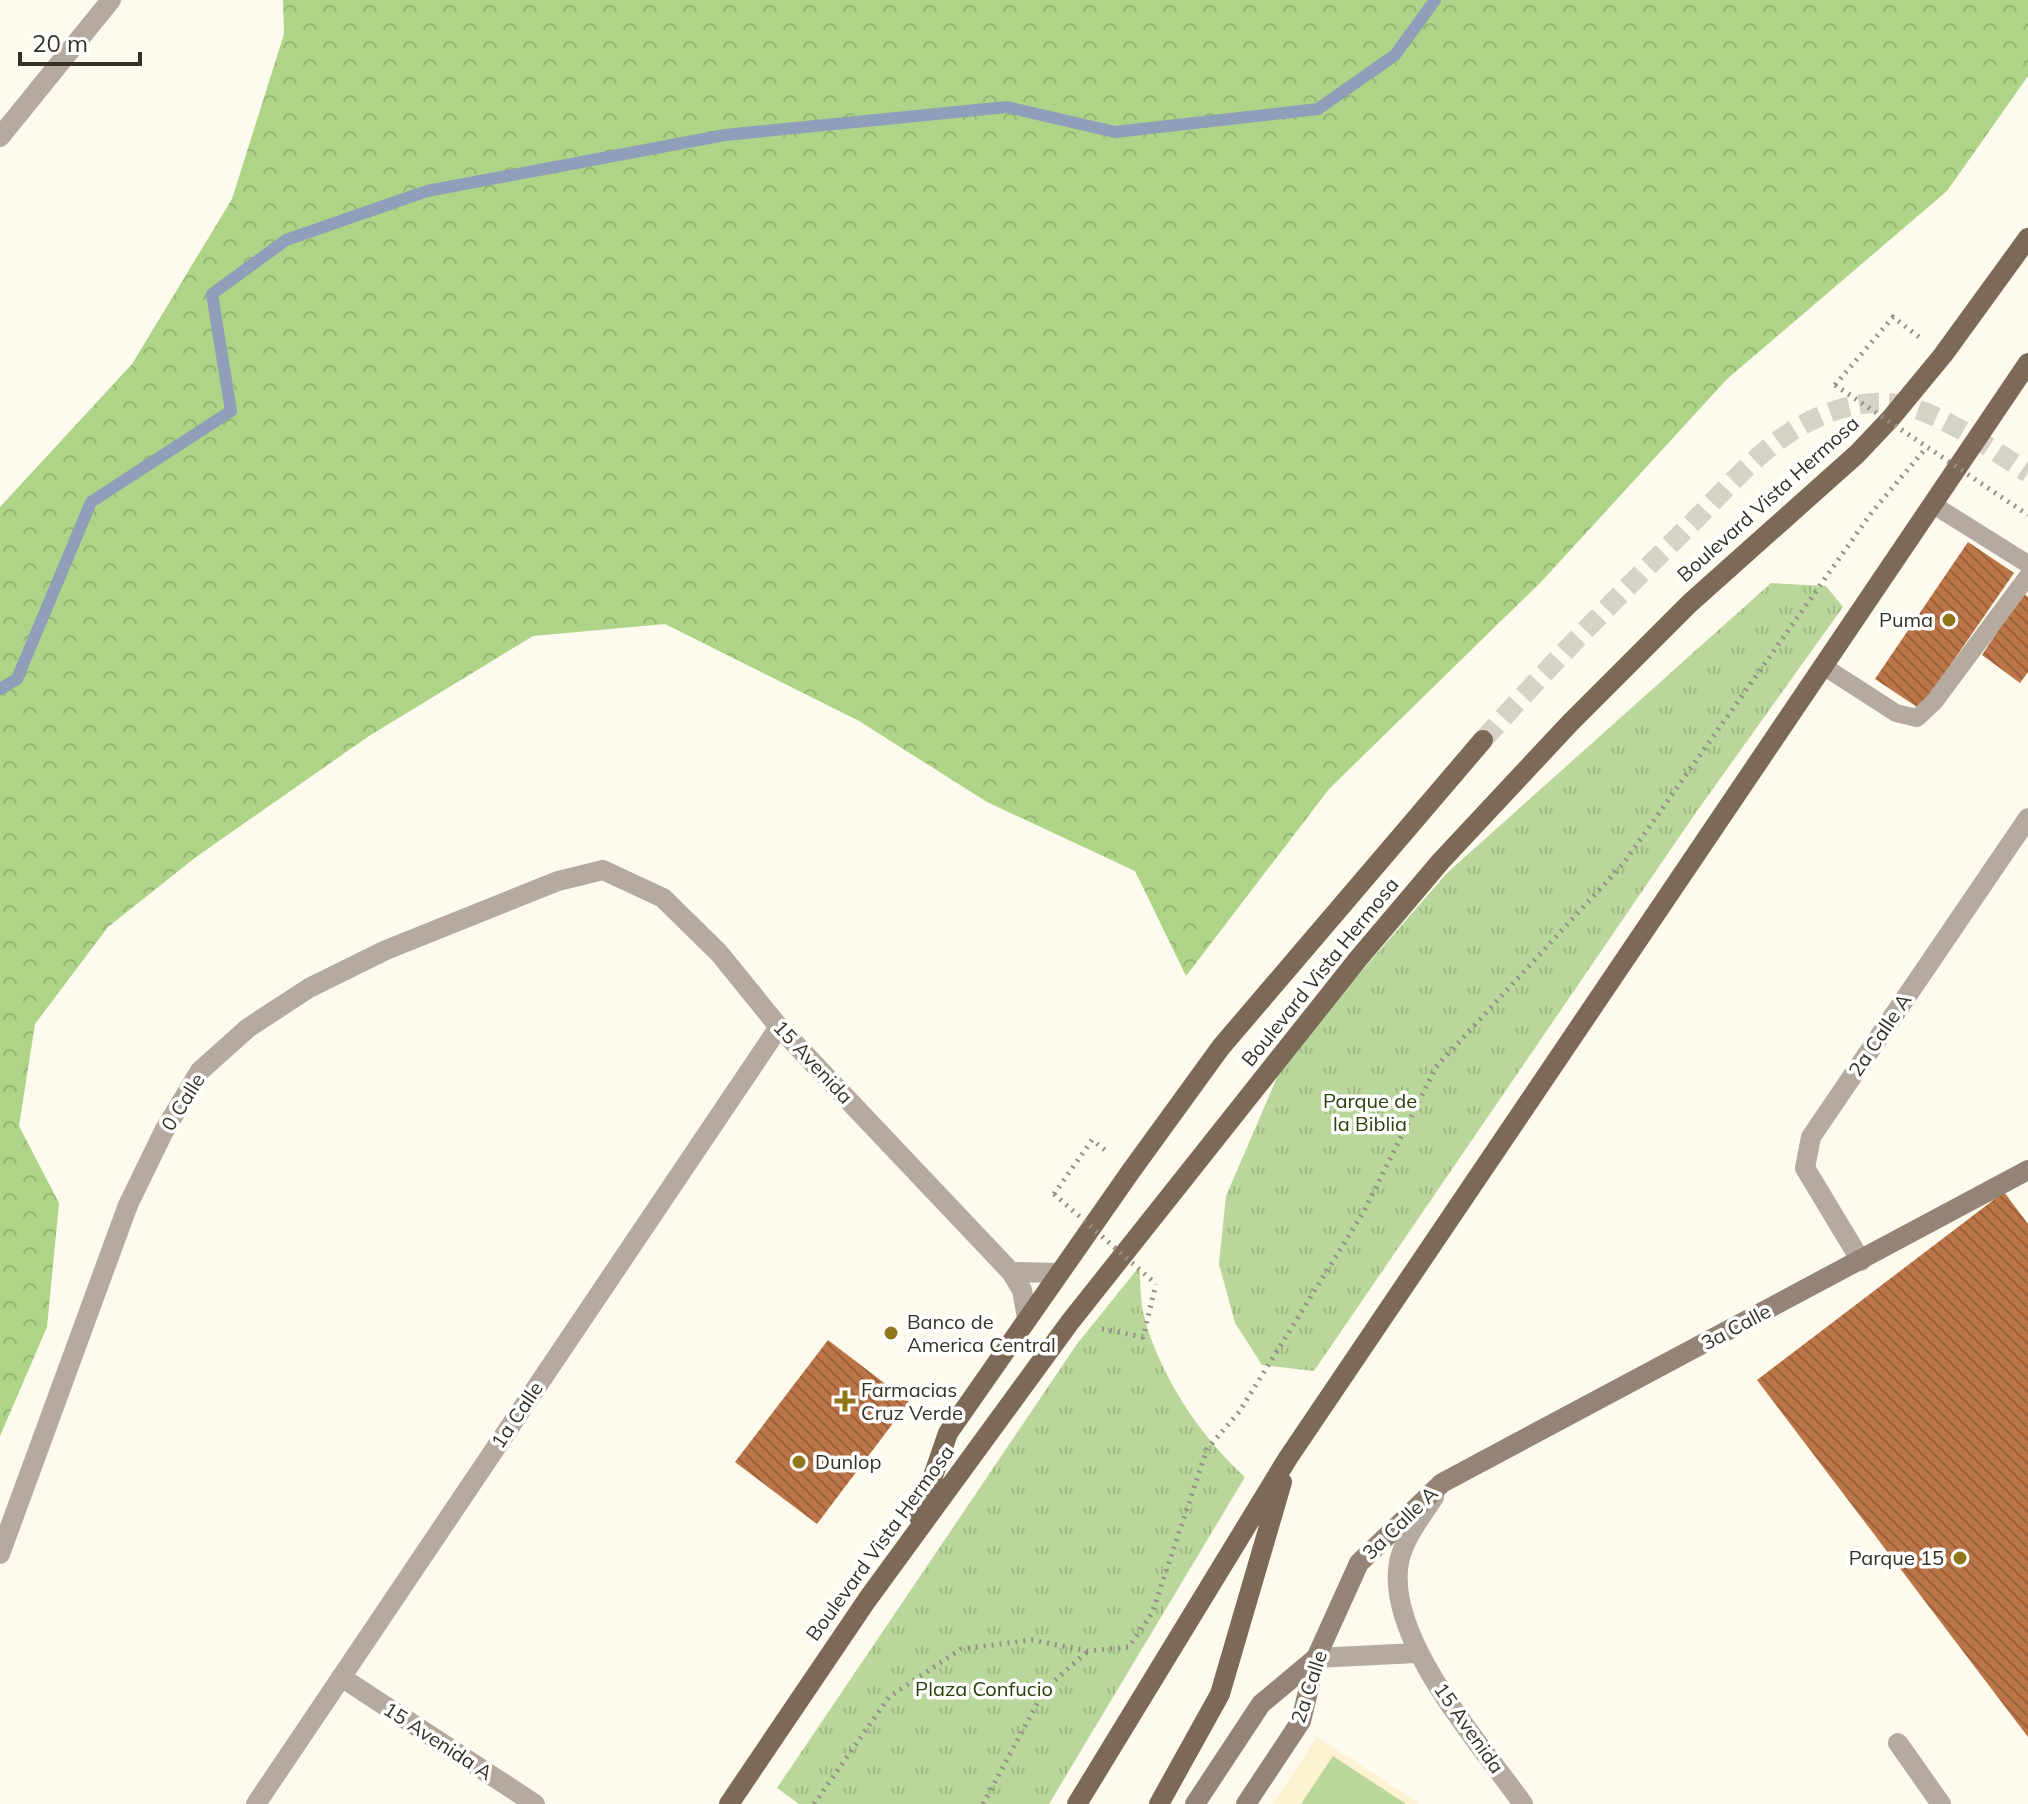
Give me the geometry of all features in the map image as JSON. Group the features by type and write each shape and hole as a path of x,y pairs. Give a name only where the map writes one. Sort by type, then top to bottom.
{"main road":[{"name":"Boulevard Vista Hermosa","path":"729,1804 911,1539 1070,1322 1358,959 1441,861 1690,603 1857,454 1891,418 2028,238"},
{"path":"1077,1804 1288,1458 2028,363"},
{"path":"911,1539 948,1433 1059,1273 1221,1047 1483,740"},
{"path":"1159,1804 1224,1683 1288,1458"}],"street":[{"path":"0,137 111,0"},
{"name":"2a Calle A","path":"1861,1261 1805,1168 1811,1137 2028,818"},
{"name":"15 Avenida","path":"603,870 663,898 719,953 779,1027 1011,1272 1022,1290 1027,1318"},
{"name":"0 Calle","path":"0,1554 128,1205 164,1131 200,1071 248,1028 309,988 386,950 558,881 603,870"},
{"name":"1a Calle","path":"256,1804 779,1027"},
{"name":"3a Calle","path":"1442,1483 2028,1170"},
{"path":"1011,1272 1059,1273"},
{"name":"15 Avenida","path":"1442,1483 1408,1537 1400,1558 1396,1585 1416,1653 1523,1804"},
{"name":"3a Calle A","path":"1359,1563 1442,1483"},
{"name":"2a Calle","path":"1246,1804 1301,1721 1316,1658 1359,1563"},
{"path":"1195,1804 1261,1704 1316,1658 1416,1653"},
{"name":"15 Avenida A","path":"341,1677 535,1804"},
{"path":"1898,1743 1941,1804"}],"lane":[{"path":"1932,504 2028,564"},
{"path":"1823,666 1896,713 1917,718 1934,702 2028,576"}],"path":[{"path":"1893,317 1835,385 1925,450 2028,515"},
{"path":"814,1804 889,1697 961,1649 1032,1640 1088,1651 1129,1647 1152,1613 1207,1449 1239,1412 1363,1213 1436,1067 1623,864 1872,512 1925,450"},
{"path":"1092,1140 1054,1194 1156,1284 1143,1337"},
{"path":"983,1804 1045,1689 1088,1651"}],"shaded area":[{"path":"1317,1737 1420,1804 1273,1804"}],"green space":[{"path":"283,0 2028,0 2028,76 1947,191 1727,379 1542,581 1329,789 1186,976 1135,871 987,802 859,721 665,624 533,636 369,736 196,857 108,927 35,1024 19,1126 59,1203 47,1327 0,1436 0,507 132,364 232,199 284,34"},
{"name":"Parque de la Biblia","path":"1771,583 1826,586 1843,607 1697,811 1314,1371 1262,1365 1235,1323 1219,1264 1226,1196 1285,1059 1447,873"},
{"name":"Plaza Confucio","path":"1139,1267 1144,1316 1160,1361 1197,1423 1245,1477 1049,1804 799,1804 777,1788 1077,1344"},
{"path":"1333,1756 1406,1804 1301,1804"}],"building":[{"name":"Puma","path":"1968,542 2014,573 1920,709 1875,679"},
{"path":"2023,593 2028,597 2028,672 2020,683 1982,655"},
{"name":"Parque 15","path":"2004,1192 2028,1224 2028,1737 1757,1380"},
{"path":"828,1340 909,1402 817,1524 735,1462"}],"waterway":[{"path":"0,689 17,679 91,502 231,411 212,294 286,240 427,191 725,135 1007,107 1115,132 1318,109 1395,55 1435,0"}],"tunnel":[{"path":"1483,740 1586,630 1746,468 1790,432 1815,418 1867,403 1905,406 1923,411 1961,430 2028,473"}],"place":[{"name":"Puma","path":"1949,620"},
{"name":"Banco de America Central","path":"891,1333"},
{"name":"Farmacias Cruz Verde","path":"845,1401"},
{"name":"Dunlop","path":"799,1462"},
{"name":"Parque 15","path":"1960,1558"}]}
